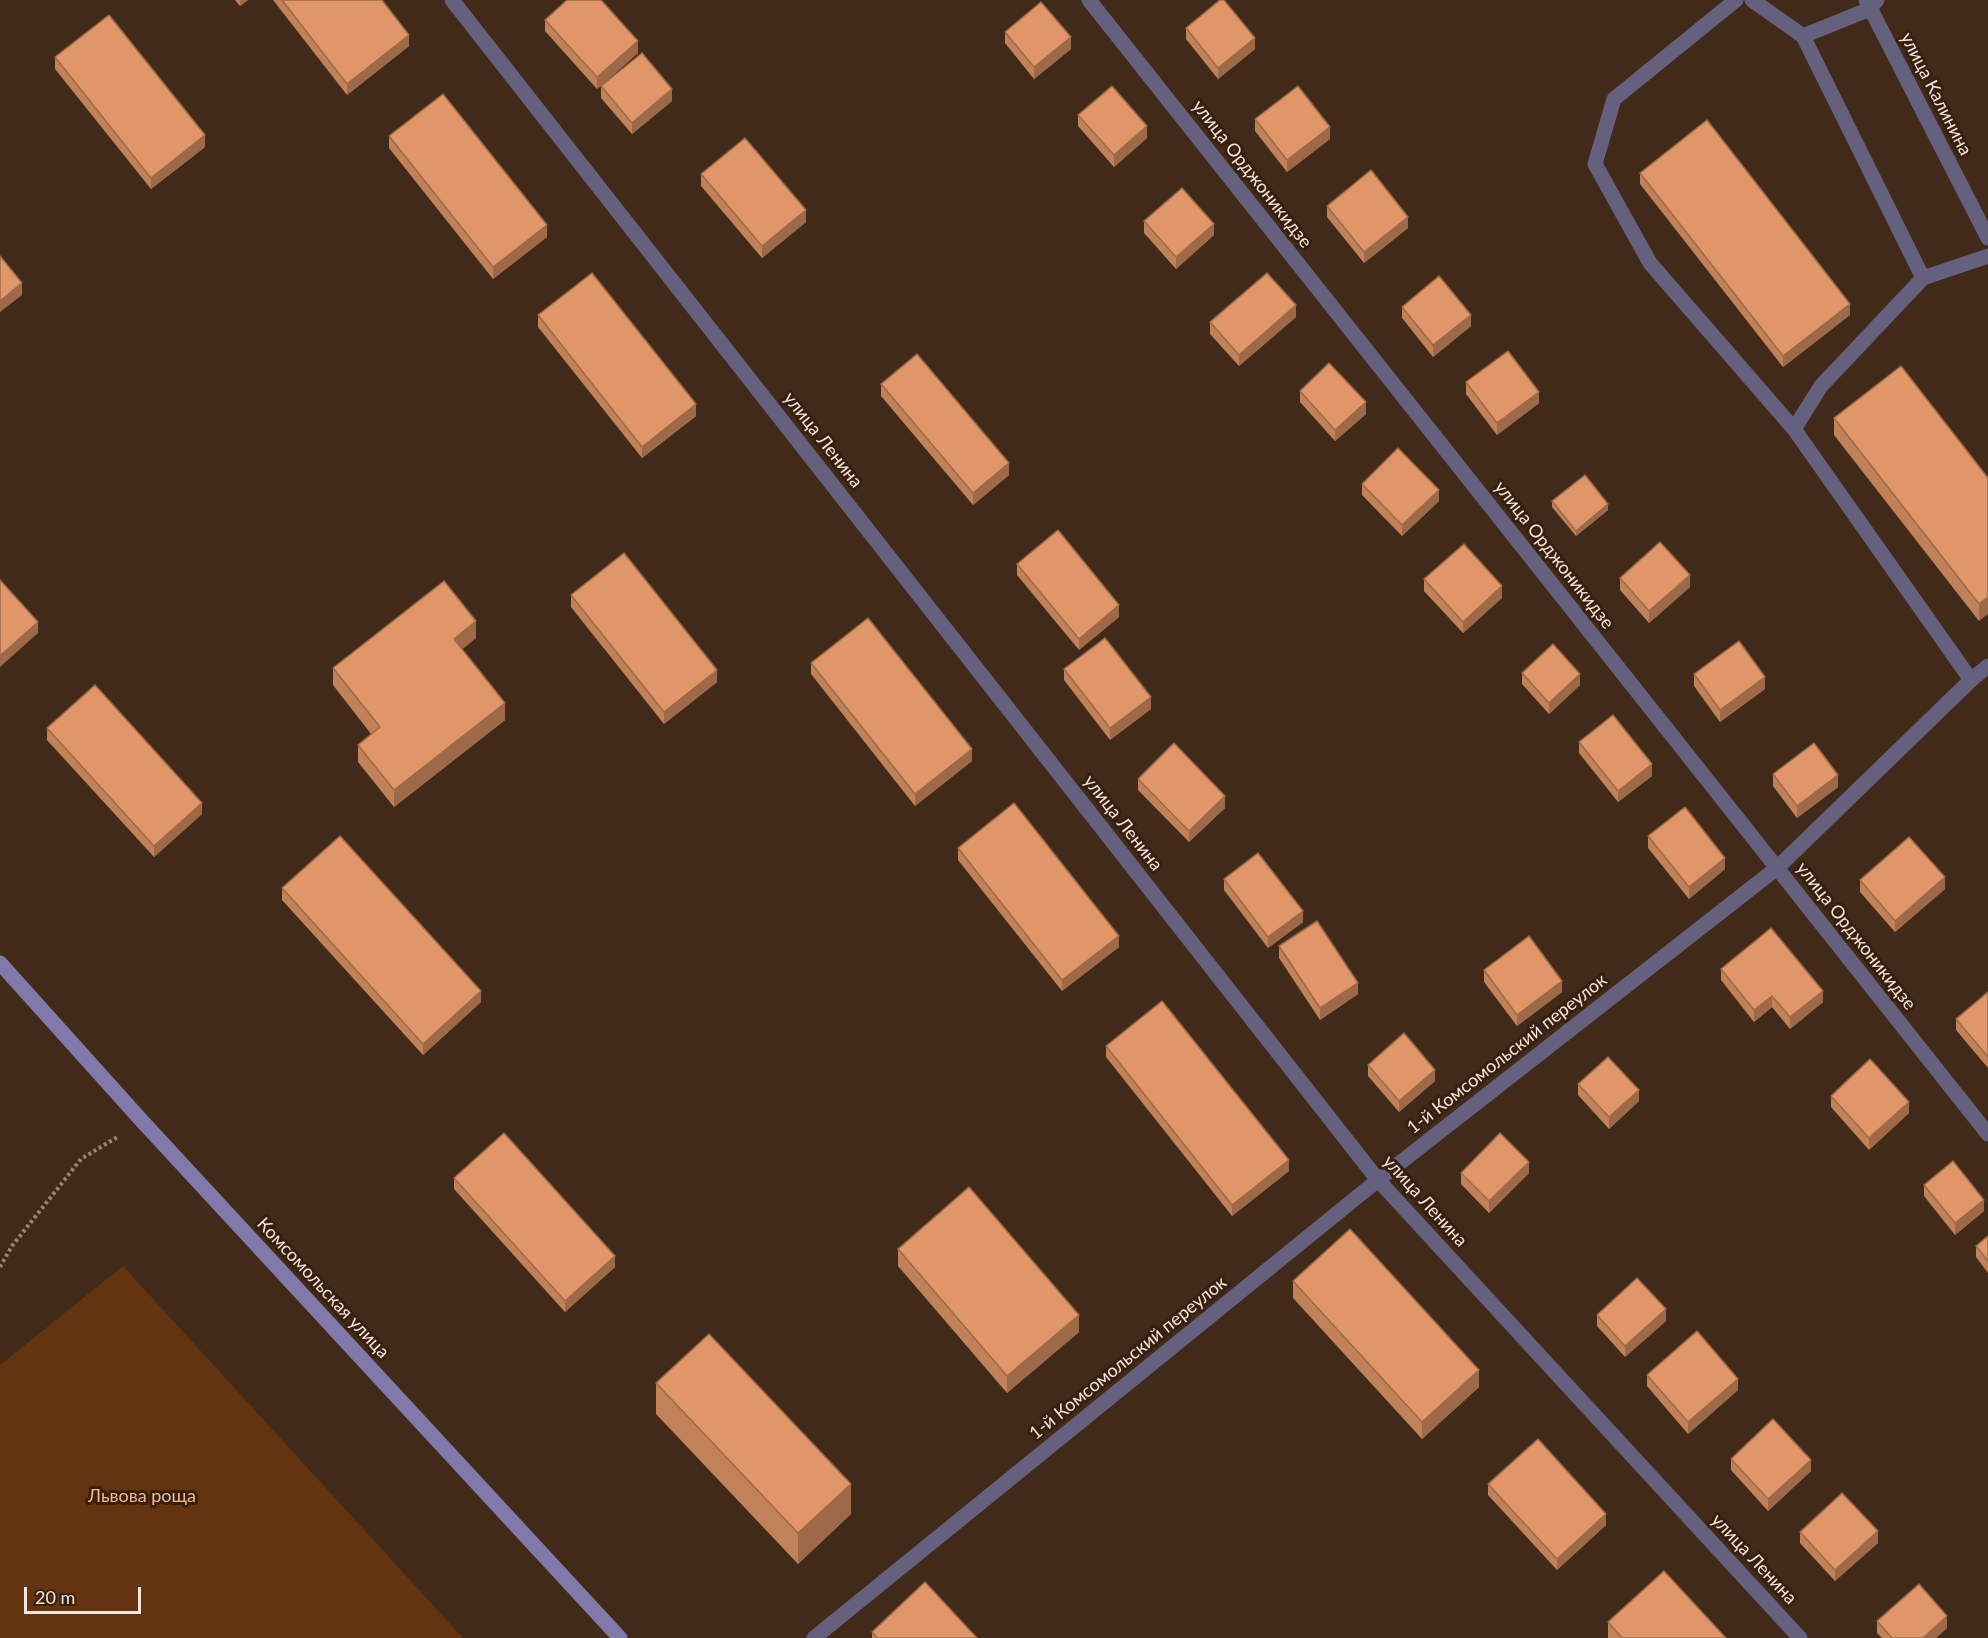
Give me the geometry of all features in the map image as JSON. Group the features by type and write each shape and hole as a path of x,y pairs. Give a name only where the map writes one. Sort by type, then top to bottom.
{"main road":[{"name":"Комсомольская улица","path":"0,963 142,1121 620,1638"}],"street":[{"name":"улица Ленина","path":"452,0 1378,1180 1800,1638"},
{"name":"улица Орджоникидзе","path":"1089,0 1988,1134"},
{"path":"1736,0 1614,99 1595,164 1650,263 1794,429 1971,680"},
{"path":"1752,0 1803,36 1923,278"},
{"path":"1803,36 1871,3"},
{"name":"улица Калинина","path":"1871,3 1988,238"},
{"path":"1794,429 1821,386 1923,278 1988,256"},
{"name":"1-й Комсомольский переулок","path":"814,1638 1378,1180 1777,868 1988,666"}],"path":[{"path":"0,1267 12,1246 81,1159 142,1121"}],"green space":[{"name":"Львова роща","path":"123,1266 463,1638 0,1638 0,1365"}],"building":[{"path":"282,0 382,0 409,35 347,84"},
{"path":"567,0 601,0 638,41 597,77 545,20"},
{"path":"1220,0 1224,0 1255,38 1218,68 1186,28"},
{"path":"1041,2 1071,37 1034,67 1005,32"},
{"path":"109,15 205,135 151,178 55,57"},
{"path":"642,53 672,89 632,123 601,86"},
{"path":"1112,86 1147,126 1114,155 1078,115"},
{"path":"1298,86 1330,127 1287,160 1255,119"},
{"path":"443,94 547,225 493,267 389,136"},
{"path":"1707,120 1850,304 1783,356 1640,173"},
{"path":"745,138 806,210 762,246 701,174"},
{"path":"1371,170 1408,217 1364,252 1327,206"},
{"path":"1182,188 1214,224 1176,257 1144,221"},
{"path":"0,256 22,283 0,301"},
{"path":"592,273 696,404 642,447 538,315"},
{"path":"1267,273 1296,305 1239,355 1210,322"},
{"path":"1439,276 1471,315 1433,345 1402,307"},
{"path":"1508,351 1539,392 1497,423 1466,382"},
{"path":"917,354 1009,463 973,493 881,384"},
{"path":"1329,363 1366,402 1335,430 1300,391"},
{"path":"1901,366 1988,478 1988,597 1979,604 1834,418"},
{"path":"1398,448 1439,490 1402,525 1362,484"},
{"path":"1585,475 1608,504 1576,531 1552,501"},
{"path":"1058,530 1119,605 1079,639 1017,564"},
{"path":"1660,542 1690,575 1649,611 1620,578"},
{"path":"1464,544 1502,586 1463,622 1424,579"},
{"path":"624,553 717,670 664,712 571,595"},
{"path":"0,580 38,622 0,656"},
{"path":"444,581 476,621 454,639 505,703 394,790 358,745 380,727 333,668"},
{"path":"868,618 972,749 915,794 811,663"},
{"path":"1105,638 1151,697 1110,728 1064,669"},
{"path":"1739,641 1765,677 1720,710 1694,674"},
{"path":"1553,644 1580,674 1549,703 1522,673"},
{"path":"95,685 202,803 154,846 47,728"},
{"path":"1613,715 1652,764 1618,791 1579,742"},
{"path":"1174,743 1225,796 1189,831 1138,779"},
{"path":"1814,743 1838,775 1797,806 1773,774"},
{"path":"1014,803 1119,936 1062,980 958,848"},
{"path":"1685,807 1725,858 1689,887 1648,836"},
{"path":"340,836 481,991 423,1044 282,888"},
{"path":"1909,837 1945,877 1895,921 1860,880"},
{"path":"1258,853 1303,911 1268,937 1224,879"},
{"path":"1317,921 1358,983 1320,1008 1279,946"},
{"path":"1771,928 1823,991 1790,1017 1772,996 1754,1010 1721,969"},
{"path":"1529,936 1562,981 1517,1015 1484,970"},
{"path":"1988,992 1988,1057 1956,1019"},
{"path":"1162,1001 1289,1160 1232,1205 1106,1046"},
{"path":"1404,1033 1435,1070 1399,1101 1368,1065"},
{"path":"1608,1057 1639,1090 1609,1117 1578,1084"},
{"path":"1870,1059 1909,1102 1869,1138 1831,1096"},
{"path":"504,1133 615,1256 565,1301 454,1178"},
{"path":"1500,1133 1529,1162 1489,1201 1461,1173"},
{"path":"1953,1161 1984,1200 1955,1223 1924,1185"},
{"path":"969,1187 1079,1315 1007,1376 898,1249"},
{"path":"1350,1229 1479,1370 1422,1422 1293,1281"},
{"path":"1988,1236 1988,1261 1976,1246"},
{"path":"1637,1278 1666,1309 1625,1346 1597,1315"},
{"path":"1697,1331 1738,1379 1688,1422 1647,1375"},
{"path":"709,1334 851,1484 798,1533 656,1383"},
{"path":"1773,1419 1811,1460 1768,1499 1731,1459"},
{"path":"1538,1439 1606,1514 1557,1559 1488,1484"},
{"path":"1842,1493 1878,1531 1835,1570 1800,1532"},
{"path":"1664,1571 1726,1638 1622,1638 1608,1622"},
{"path":"925,1582 977,1638 877,1638 872,1632"},
{"path":"1919,1584 1947,1616 1923,1638 1892,1638 1877,1621"}]}
